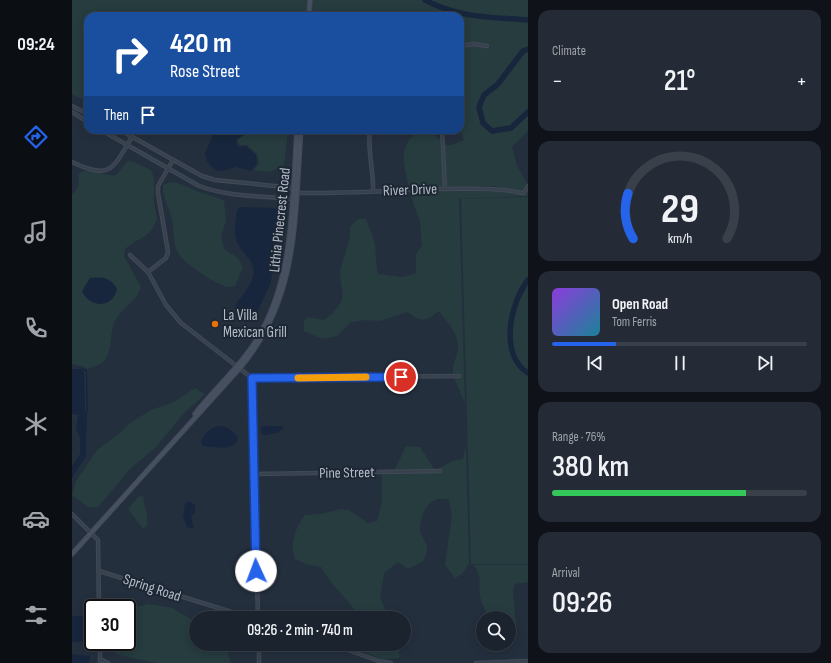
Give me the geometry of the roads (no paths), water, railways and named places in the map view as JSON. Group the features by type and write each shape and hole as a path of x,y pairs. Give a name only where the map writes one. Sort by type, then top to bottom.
{"main road":[{"path":"309,12 310,0"},
{"name":"Lithia Pinecrest Road","path":"293,199 296,193 294,188 297,134"},
{"name":"Lithia Pinecrest Road","path":"72,554 188,425 266,332 281,296 290,261 293,199 301,134"}],"street":[{"path":"464,45 474,44 487,46"},
{"path":"72,106 84,112"},
{"path":"72,112 84,120"},
{"path":"108,134 198,186 212,190 293,199"},
{"path":"127,134 173,160 215,180 294,188"},
{"path":"370,134 369,151 373,192"},
{"path":"442,134 445,189"},
{"path":"72,162 97,170 109,170 117,164 132,137"},
{"path":"148,272 166,258 168,252 158,186 173,160"},
{"name":"River Drive","path":"296,193 343,194 492,188 524,193 528,186"},
{"path":"130,255 148,272 166,305 181,323 252,378 459,376"},
{"path":"252,378 258,611"},
{"name":"Pine Street","path":"255,474 440,471"},
{"path":"72,514 98,540 99,599"},
{"name":"Spring Road","path":"99,571 228,611"},
{"path":"100,651 100,663"},
{"path":"259,651 259,663"},
{"path":"351,651 379,661 391,663"},
{"path":"100,659 108,663"},
{"path":"476,663 528,661"}],"water":[{"path":"212,134 244,134 237,139 236,143 239,147 246,146 256,155 257,163 251,171 236,167 222,171 215,170 207,162 205,153"},
{"path":"241,207 276,208 278,211 271,282 255,317 252,319 236,307 236,304 252,281 254,271 251,262 239,247 235,234 237,210"},
{"path":"90,278 102,278 112,282 117,289 115,296 106,303 101,304 90,301 85,297 82,291"},
{"path":"72,367 83,368 87,370 88,412 86,456 72,478 72,466 80,454 80,438 76,428 78,416 86,413 86,372 81,368"},
{"path":"72,369 81,369 84,372 85,413 80,415 72,414"},
{"path":"218,426 230,429 234,433 238,438 236,444 225,448 203,446 201,443 205,434 212,428"},
{"path":"263,426 281,426 284,428 277,433 264,435 262,434 260,428"},
{"path":"191,502 195,505 195,512 191,517 194,529 187,527 183,516 185,503"},
{"path":"72,616 84,616 84,641 72,642"},
{"path":"72,654 90,656 89,663 72,663"}],"waterway":[{"path":"425,0 438,6 459,12"},
{"path":"464,13 475,16 528,20"},
{"path":"528,49 523,51 498,84 484,95 479,107 483,123 492,131 511,128 528,112"},
{"path":"528,280 516,302 510,328 513,354 519,365 528,373"}],"place":[{"name":"La Villa Mexican Grill","path":"215,324"}]}
